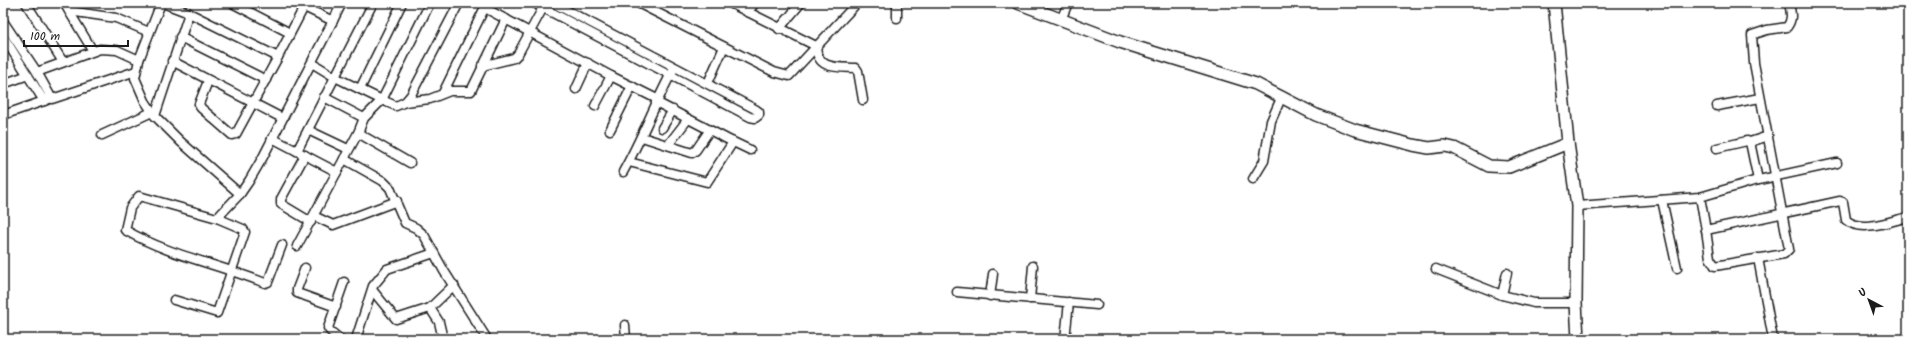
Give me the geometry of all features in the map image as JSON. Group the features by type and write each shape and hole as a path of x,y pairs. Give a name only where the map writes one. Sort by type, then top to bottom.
{"street":[{"path":"26,3 63,62"},
{"path":"64,3 93,51"},
{"path":"240,194 153,114 135,78 139,60 149,32 162,3 189,13 278,57"},
{"path":"232,3 290,33"},
{"path":"296,3 333,21"},
{"path":"217,218 240,194 249,181 342,3"},
{"path":"297,150 373,3"},
{"path":"360,89 402,3"},
{"path":"297,246 313,219 348,149 358,133 364,118 382,100 430,3"},
{"path":"405,102 411,95 458,3"},
{"path":"534,3 544,5 670,75 750,117 756,118 759,115 759,112 755,109 708,83 553,3"},
{"path":"638,3 774,72 789,76 857,3"},
{"path":"730,3 816,46"},
{"path":"747,12 755,3"},
{"path":"779,28 801,3"},
{"path":"897,18 898,3"},
{"path":"1018,3 1152,52 1256,84 1282,96 1316,115 1355,130 1429,148 1445,146 1454,148 1484,164 1497,167 1509,167 1568,143"},
{"path":"1061,20 1068,3"},
{"path":"1554,3 1568,143 1577,206 1576,303 1578,339"},
{"path":"1700,197 1710,258 1715,266 1784,254 1789,249 1760,98 1754,63 1752,35 1767,30 1787,27 1791,22 1792,17 1789,3"},
{"path":"482,66 514,58 520,52 544,5"},
{"path":"443,93 486,6 506,19 632,86 688,119 750,150"},
{"path":"208,81 199,104 200,108 232,135 236,134 304,7"},
{"path":"69,11 116,18 149,32"},
{"path":"102,135 153,114 189,13"},
{"path":"312,63 335,77 396,106 405,102 430,99 443,93 471,92 482,66 506,19"},
{"path":"3,21 37,72 48,100"},
{"path":"3,36 28,75 48,100"},
{"path":"180,37 266,80"},
{"path":"816,46 819,60 827,66 856,68 858,70 863,100"},
{"path":"708,83 724,47"},
{"path":"37,72 93,51 107,49 117,50 139,60"},
{"path":"172,61 282,118"},
{"path":"576,88 588,63"},
{"path":"623,172 642,137 657,100 675,67"},
{"path":"3,115 136,71"},
{"path":"3,84 28,75"},
{"path":"595,106 611,76"},
{"path":"610,130 632,86"},
{"path":"1253,179 1264,161 1271,121 1282,96"},
{"path":"324,97 364,118"},
{"path":"1717,106 1760,98"},
{"path":"662,128 673,110"},
{"path":"668,146 688,119"},
{"path":"308,130 348,149"},
{"path":"642,137 668,146 694,152 709,130"},
{"path":"358,133 410,163"},
{"path":"1717,148 1747,141 1750,142 1768,136"},
{"path":"272,138 337,172"},
{"path":"629,162 707,182 733,142"},
{"path":"1750,142 1758,180"},
{"path":"305,155 281,199 281,204 313,219 333,225 397,201"},
{"path":"344,159 383,181 390,188 405,222 416,228 424,236 487,339"},
{"path":"1577,206 1700,197 1758,180 1837,163"},
{"path":"174,300 216,314 231,269 245,232 243,229 217,218 139,196 130,208 125,230 171,252 231,269 265,283 268,282 282,245"},
{"path":"1662,200 1677,268"},
{"path":"1706,230 1840,201 1843,202 1846,220 1857,225 1873,225 1908,217"},
{"path":"356,339 373,291 373,286 387,269 434,254"},
{"path":"1758,258 1773,339"},
{"path":"1030,299 1033,266"},
{"path":"305,268 297,289 297,293 336,307"},
{"path":"1436,269 1502,296 1534,303 1576,303"},
{"path":"1502,296 1506,272"},
{"path":"990,296 992,274"},
{"path":"340,339 328,328 344,282"},
{"path":"373,291 396,319 430,308 454,285"},
{"path":"957,292 1097,305"},
{"path":"1064,339 1069,302"},
{"path":"430,308 439,322 443,339"},
{"path":"625,325 626,339"}]}
